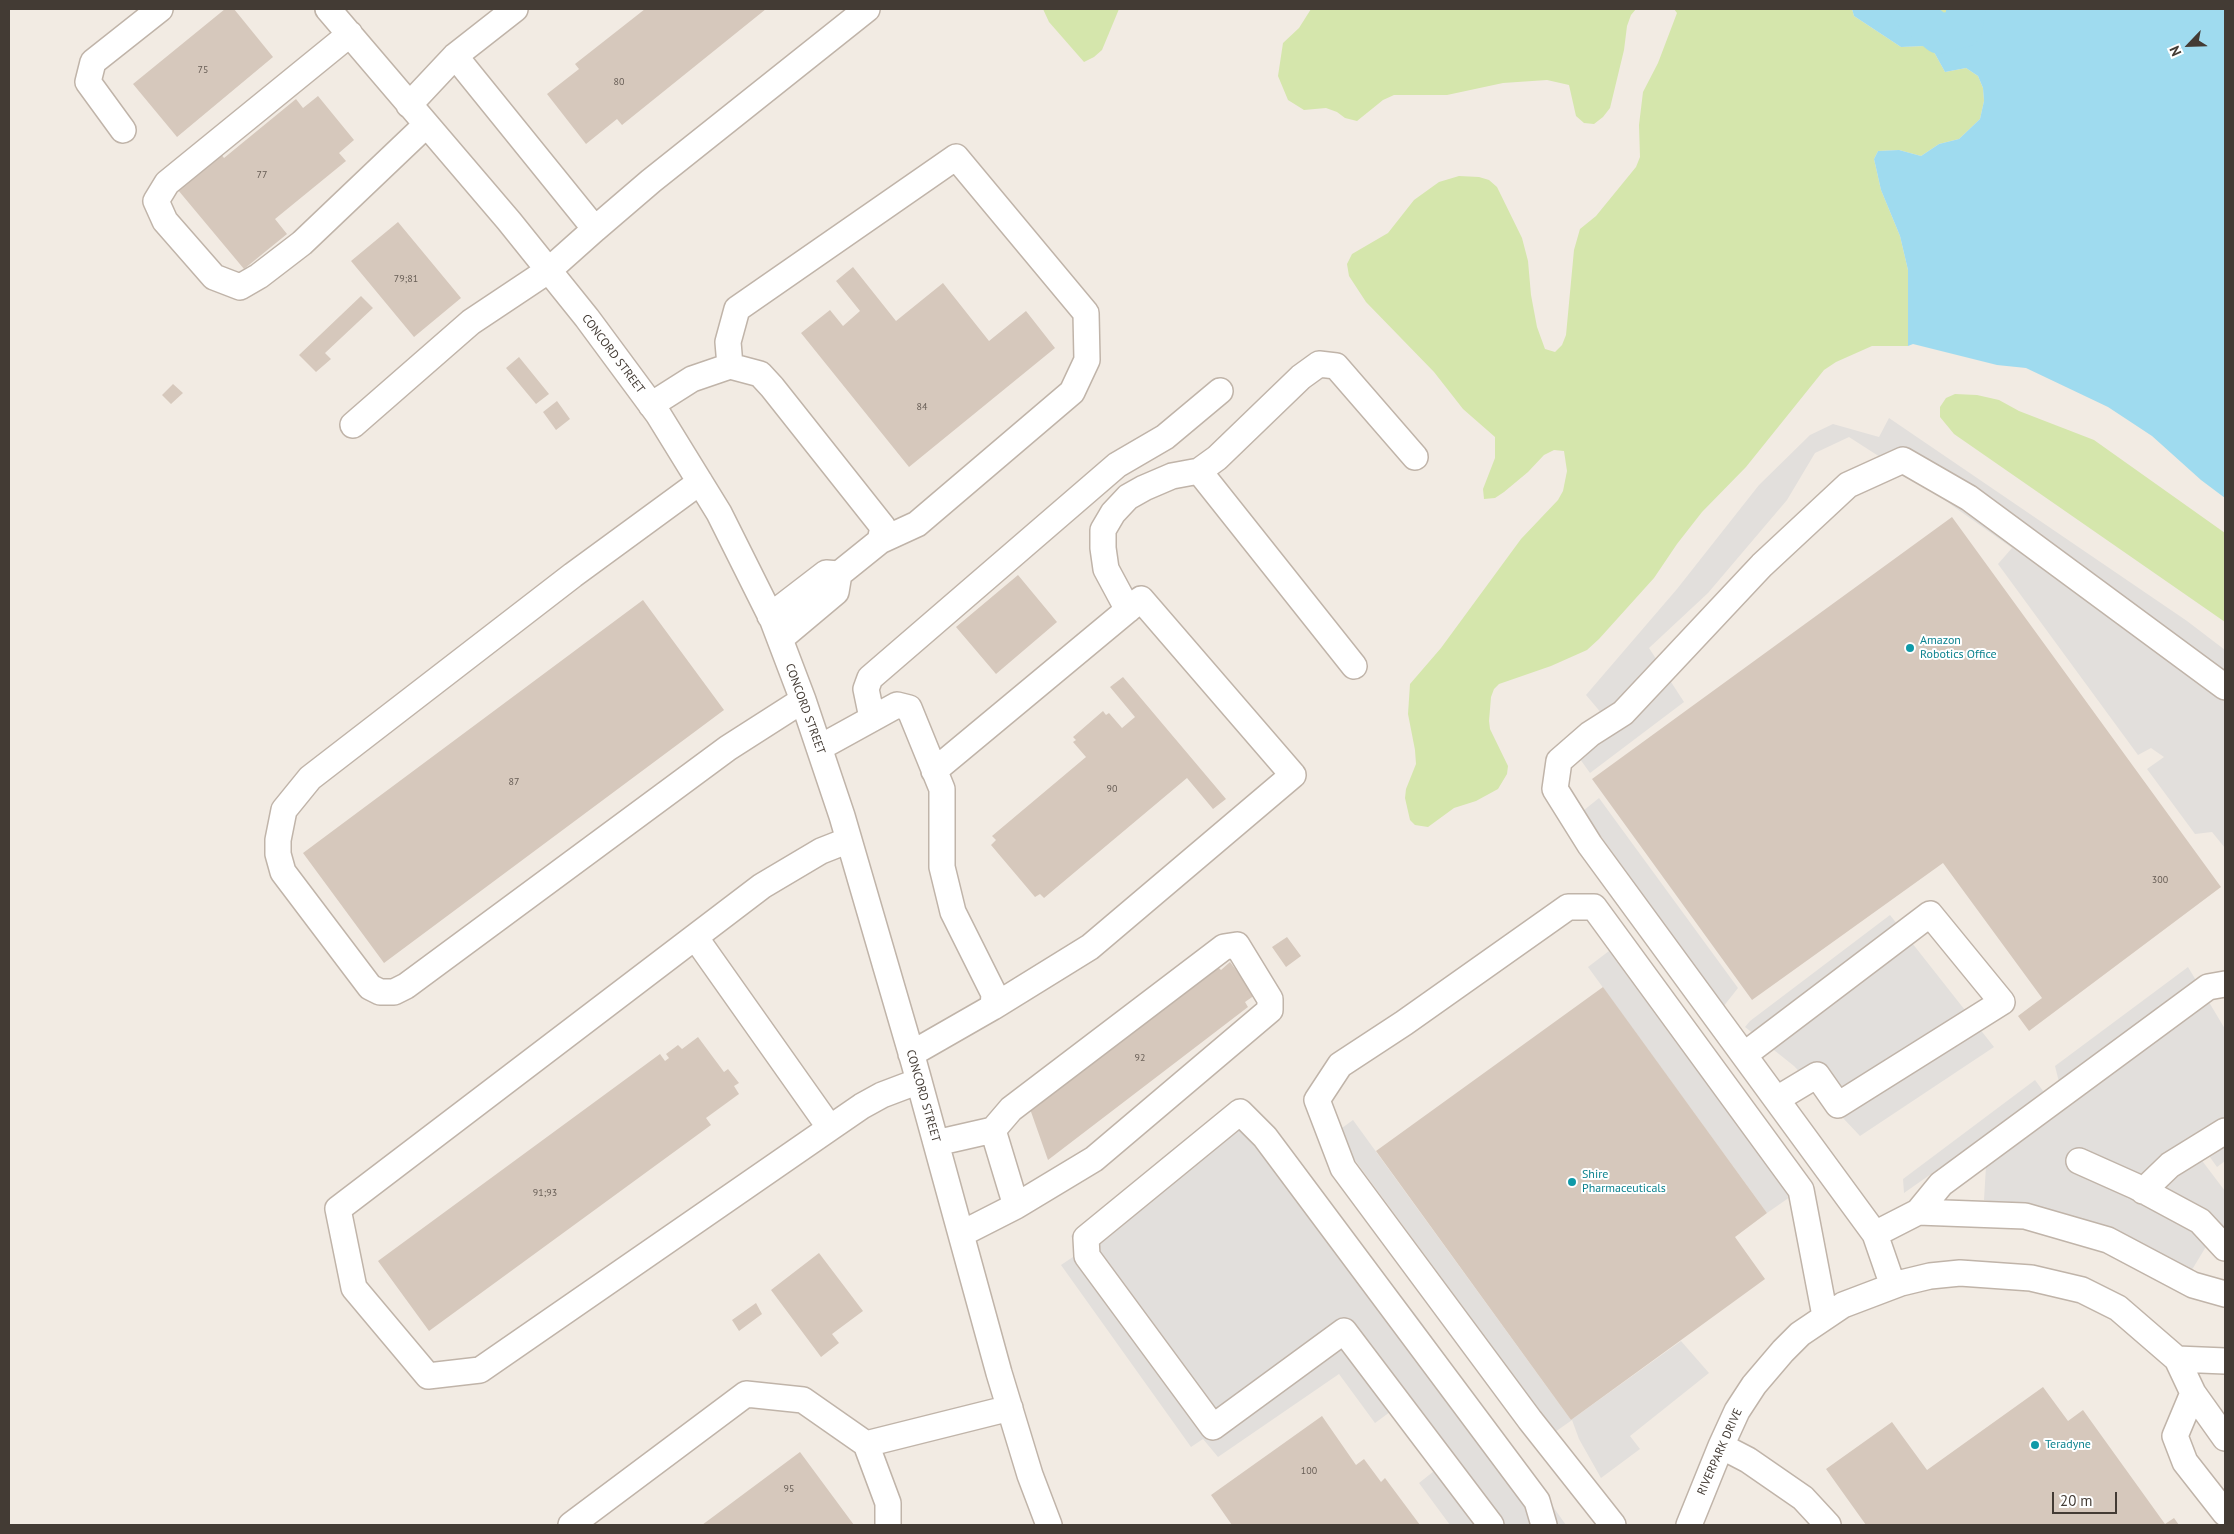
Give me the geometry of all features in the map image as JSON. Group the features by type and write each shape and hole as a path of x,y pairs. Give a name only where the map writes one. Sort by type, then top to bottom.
{"street":[{"path":"123,130 88,82 93,62 160,9"},
{"name":"CONCORD STREET","path":"328,9 549,270 651,405 719,513 770,616 803,700 849,840 919,1081 1010,1408 1030,1475 1049,1525"},
{"path":"409,105 455,56 515,9"},
{"path":"353,425 471,322 549,270 651,181 867,9"},
{"path":"350,34 167,183 156,201 165,221 214,277 240,287 259,276 302,243 426,126"},
{"path":"455,56 595,229"},
{"path":"730,366 728,342 737,309 956,157 1086,313 1087,360 1072,392 917,524 880,541 839,574 836,592 780,639"},
{"path":"1128,610 1106,569 1103,530 1113,513 1128,497 1144,488 1172,476 1199,471 1217,458 1301,377 1319,364 1336,366 1415,457"},
{"path":"651,405 692,379 730,366 760,374 883,527 880,541"},
{"path":"872,718 866,689 870,678 1117,465 1165,438 1220,391"},
{"path":"1893,1286 1875,1234 1590,845 1555,789 1559,761 1590,734 1623,713 1762,565 1848,486 1903,460 1969,498 2225,688"},
{"path":"1199,471 1354,666"},
{"path":"700,482 573,574 310,778 284,810 278,840 278,854 283,872 370,987 380,992 394,992 406,986 728,748 803,700"},
{"path":"770,616 826,573 839,574"},
{"path":"911,1054 993,1007 1090,947 1293,775 1141,599 934,770"},
{"path":"819,748 897,705 909,708 942,789 942,867 953,912 994,994 993,1007"},
{"path":"849,840 821,851 762,886 338,1209 354,1288 428,1376 480,1370 862,1106 882,1095 919,1081"},
{"path":"1612,1525 1530,1420 1343,1168 1317,1100 1340,1065 1404,1024 1568,907 1594,907 1800,1190 1825,1316"},
{"path":"1744,1055 1930,914 2002,1002 1838,1105 1817,1075 1777,1099"},
{"path":"695,937 830,1128"},
{"path":"936,1143 994,1130 1011,1109 1224,947 1237,945 1270,999 1270,1010 1094,1159 1016,1206 961,1234"},
{"path":"1875,1234 1918,1212 1941,1184 2208,987 2225,984"},
{"path":"1491,1525 1344,1331 1213,1427 1087,1256 1086,1238 1240,1112 1265,1137 1537,1502 1544,1525"},
{"path":"994,1130 1016,1206"},
{"path":"2143,1191 2170,1165 2225,1131"},
{"path":"2078,1162 2143,1191 2200,1221 2225,1248"},
{"path":"1918,1212 2025,1216 2108,1240 2193,1285 2225,1294"},
{"name":"RIVERPARK DRIVE","path":"1689,1525 1737,1411 1764,1372 1794,1340 1825,1316 1843,1305 1893,1286 1930,1276 1960,1273 2031,1278 2082,1290 2118,1308 2177,1359 2193,1394 2225,1438"},
{"path":"2177,1359 2225,1361"},
{"path":"571,1525 746,1394 803,1400 866,1444 888,1503 888,1525"},
{"path":"2193,1394 2175,1436 2185,1462 2225,1512"},
{"path":"866,1444 1010,1408"},
{"path":"1721,1446 1748,1460 1803,1498 1828,1525"}],"green space":[{"path":"1043,9 1119,9 1102,50 1084,62 1049,22"},
{"path":"1311,9 1636,9 1631,15 1627,26 1624,50 1610,108 1594,124 1584,123 1576,116 1569,85 1547,80 1503,83 1447,95 1394,95 1383,100 1357,121 1345,118 1337,112 1326,108 1304,110 1288,100 1278,76 1283,43 1299,28"},
{"path":"1674,9 1852,9 1854,16 1901,47 1924,46 1934,52 1945,72 1966,68 1978,76 1983,88 1984,101 1980,119 1959,139 1939,144 1921,156 1899,150 1878,151 1874,159 1881,190 1900,236 1908,270 1908,346 1872,346 1836,362 1824,370 1746,467 1702,512 1654,578 1599,639 1587,650 1551,666 1499,684 1494,689 1491,697 1489,721 1490,729 1508,766 1507,774 1498,789 1476,801 1454,808 1428,827 1415,825 1410,820 1405,798 1406,789 1416,764 1408,714 1410,684 1441,648 1521,539 1558,500 1563,491 1567,471 1564,451 1554,450 1544,455 1528,472 1504,492 1495,498 1484,499 1483,489 1495,458 1495,437 1463,409 1434,372 1366,302 1349,276 1347,264 1352,254 1388,233 1414,200 1439,182 1459,176 1479,177 1489,180 1497,187 1522,238 1528,261 1531,295 1537,327 1545,349 1555,352 1562,345 1566,335 1574,250 1580,229 1596,216 1636,167 1640,157 1639,125 1643,92 1658,63 1677,13"},
{"path":"1909,9 1966,9 1963,28 1939,34"},
{"path":"1955,394 1977,395 1999,400 2019,411 2094,440 2225,533 2225,622 1954,434 1940,417 1940,407 1946,398"}],"shaded area":[{"path":"1889,418 2187,621 2225,650 2225,848 2212,832 2195,834 2147,769 2164,757 2151,748 2138,755 1998,564 2012,548 1922,484 1849,437 1815,453 1787,500 1708,593 1649,648 1684,702 1590,773 1580,759 1614,728 1586,695 1677,589 1759,485 1810,435 1833,424 1879,437"},
{"path":"1599,798 1738,988 1723,1007 1583,811"},
{"path":"1890,915 1994,1047 1860,1136 1794,1066 1745,1027 1750,1021"},
{"path":"1609,951 1790,1197 1767,1213 1588,967"},
{"path":"2188,967 2225,1029 2225,1161 2217,1167 2207,1153 2200,1158 2225,1191 2225,1230 2207,1245 2190,1273 2081,1220 1984,1200 1986,1166 1961,1153 1904,1193 1903,1179 2035,1080 2046,1095 2059,1082 2055,1066"},
{"path":"1253,1110 1280,1140 1419,1319 1566,1525 1450,1525 1419,1483 1434,1471 1390,1412 1375,1423 1339,1374 1218,1457 1203,1439 1191,1447 1061,1265 1079,1253 1071,1236 1163,1157 1214,1116"},
{"path":"1353,1120 1571,1420 1681,1341 1709,1373 1630,1436 1640,1449 1601,1478 1579,1439 1572,1420 1555,1432 1335,1133"}],"water":[{"path":"1852,9 1909,9 1939,34 1963,28 1966,9 2225,9 2225,498 2201,480 2152,436 2108,407 2026,368 1997,365 1913,344 1908,346 1908,270 1900,236 1881,190 1874,159 1878,151 1899,150 1921,156 1939,144 1959,139 1980,119 1984,101 1983,88 1978,76 1966,68 1945,72 1934,52 1924,46 1901,47 1854,16"}],"building":[{"path":"225,9 234,9 273,57 177,137 133,84"},
{"path":"645,9 766,9 622,125 617,119 586,144 547,94 579,69 575,64"},
{"path":"318,96 354,140 339,153 346,161 275,219 287,234 244,269 178,190 221,154 224,158 296,99 303,108"},
{"path":"398,222 461,298 414,337 351,261"},
{"path":"853,267 896,321 943,283 989,341 1026,311 1055,348 909,467 801,333 830,310 843,326 860,311 836,281"},
{"path":"361,296 373,308 325,353 331,359 316,372 299,355"},
{"path":"519,357 549,394 536,404 506,368"},
{"path":"173,384 183,393 171,404 162,395"},
{"path":"557,401 570,419 556,430 543,412"},
{"name":"Amazon Robotics Office","path":"1952,517 2221,887 2029,1031 2018,1016 2042,998 1943,863 1752,1000 1592,779"},
{"path":"1018,575 1057,622 996,674 956,627"},
{"path":"643,600 724,710 384,963 303,853"},
{"path":"1123,677 1226,799 1213,809 1187,778 1044,898 1040,894 1035,897 991,845 996,840 992,836 1086,757 1073,742 1076,740 1073,737 1103,711 1106,715 1109,713 1122,728 1135,717 1110,687"},
{"path":"1287,937 1301,956 1286,967 1272,947"},
{"path":"1230,962 1255,995 1245,1002 1248,1007 1048,1160 1030,1109 1218,967 1221,970"},
{"name":"Shire Pharmaceuticals","path":"1603,987 1767,1213 1735,1237 1765,1279 1571,1420 1376,1151"},
{"path":"698,1037 724,1072 728,1069 739,1083 734,1086 739,1094 706,1118 711,1125 429,1331 378,1261 660,1054 665,1061 669,1058 666,1054 678,1045 682,1049"},
{"path":"819,1253 863,1311 832,1334 839,1343 821,1357 771,1290"},
{"path":"756,1303 762,1314 739,1331 732,1320"},
{"name":"Teradyne","path":"2043,1387 2068,1421 2083,1410 2165,1524 2174,1518 2179,1525 1866,1525 1826,1469 1892,1422 1927,1470"},
{"path":"1322,1416 1356,1465 1364,1459 1381,1482 1385,1478 1420,1525 1232,1525 1211,1495"},
{"path":"800,1452 854,1525 702,1525"}],"waterway":[{"path":"1909,9 1939,34 1963,28 1966,9"}],"place":[{"name":"Amazon Robotics Office","path":"1910,648"},
{"name":"Shire Pharmaceuticals","path":"1572,1182"},
{"name":"Teradyne","path":"2035,1445"}]}
